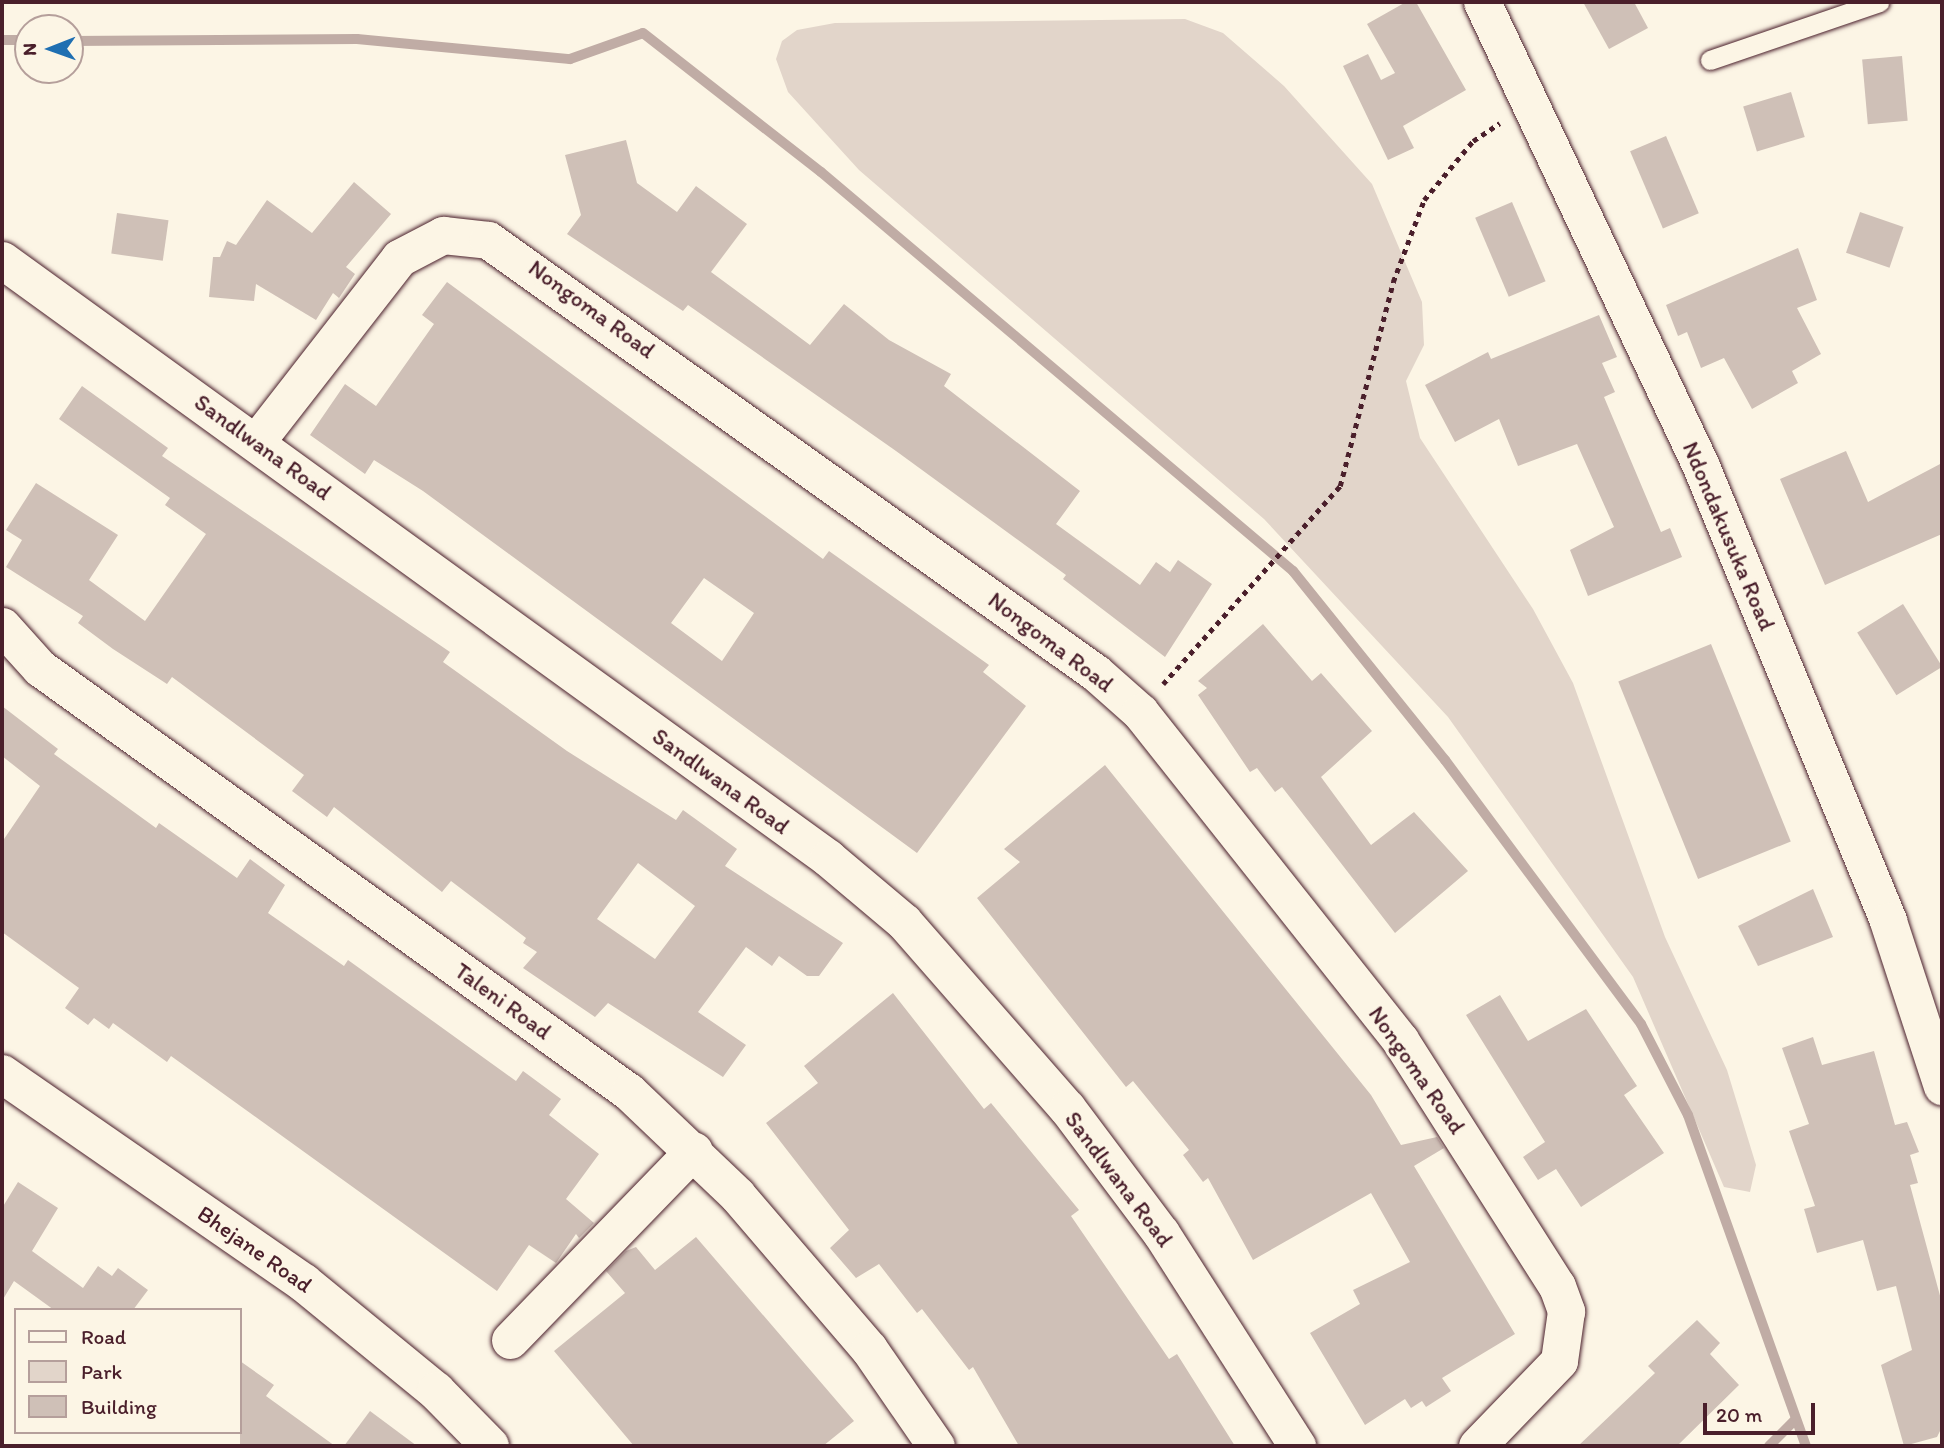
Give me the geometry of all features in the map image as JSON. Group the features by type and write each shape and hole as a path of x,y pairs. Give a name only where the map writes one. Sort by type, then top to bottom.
{"street":[{"name":"Ndondakusuka Road","path":"1482,2 1534,101 1705,476 1888,921 1942,1086"},
{"name":"Nongoma Road","path":"256,442 399,258 443,235 488,240 1096,673 1140,712 1400,1040 1557,1286 1566,1311 1559,1361 1477,1446"},
{"name":"Sandlwana Road","path":"2,260 828,858 905,922 1067,1108 1161,1233 1297,1446"},
{"name":"Taleni Road","path":"2,626 40,668 629,1092 694,1150 869,1349 936,1446"},
{"name":"Bhejane Road","path":"5,1083 304,1283 436,1391 491,1446"},
{"path":"510,1340 694,1150"}],"lane":[{"path":"1710,60 1879,2"}],"path":[{"path":"1140,712 1265,566 1328,507 1340,486 1393,282 1424,200 1473,141 1534,101"}],"green space":[{"path":"1185,19 1223,33 1284,86 1372,184 1422,302 1424,345 1406,381 1420,438 1533,609 1573,683 1665,937 1727,1070 1756,1165 1750,1192 1724,1187 1633,977 1448,717 1264,519 859,170 788,92 776,59 782,41 797,30 835,23"}],"building":[{"path":"1406,2 1416,2 1466,90 1403,126 1414,148 1388,160 1343,66 1368,54 1381,80 1395,73 1367,24"},
{"path":"1583,2 1634,2 1648,28 1609,49"},
{"path":"1902,56 1908,121 1868,124 1862,59"},
{"path":"1791,92 1805,137 1757,152 1743,107"},
{"path":"1666,136 1699,213 1663,229 1630,151"},
{"path":"626,140 637,183 677,212 696,186 747,224 711,272 810,345 844,304 889,340 951,374 944,386 1080,491 1056,524 1140,585 1156,562 1170,572 1178,560 1212,584 1165,657 1063,579 1066,575 896,451 688,305 683,311 567,234 581,215 565,155"},
{"path":"354,182 391,214 346,267 355,274 339,298 333,293 316,320 256,284 254,301 209,297 213,257 220,257 227,241 236,245 267,200 312,233"},
{"path":"1512,202 1546,281 1509,297 1475,218"},
{"path":"1860,212 1903,227 1889,268 1846,253"},
{"path":"117,213 168,220 163,261 111,254"},
{"path":"1798,248 1817,300 1797,308 1821,354 1792,371 1798,383 1752,409 1724,358 1701,368 1687,332 1678,336 1666,305"},
{"path":"447,282 823,559 829,551 989,665 983,672 1026,706 917,853 423,491 374,460 365,474 310,435 345,384 376,406 434,324 422,315","holes":["704,578 754,613 722,661 671,623"]},
{"path":"1599,315 1617,357 1602,363 1615,392 1604,397 1661,532 1670,528 1682,557 1588,596 1570,550 1614,527 1577,444 1518,466 1499,419 1455,442 1425,385 1488,352 1491,359"},
{"path":"82,386 168,448 162,456 450,652 443,662 567,751 676,820 683,810 737,849 725,866 843,943 819,976 807,976 779,956 772,966 746,947 698,1012 746,1045 723,1077 608,1003 595,1017 523,968 537,952 523,943 526,938 451,881 442,892 334,807 327,817 292,791 304,775 172,677 167,684 113,649 78,623 83,616 6,567 22,540 6,530 36,483 118,535 89,580 145,621 206,534 165,505 170,498 59,419","holes":["638,863 695,906 655,959 597,919"]},
{"path":"1846,451 1868,502 1942,463 1942,534 1825,585 1780,479"},
{"path":"1903,604 1942,667 1896,695 1857,633"},
{"path":"1263,624 1312,681 1321,673 1372,731 1321,777 1371,845 1414,812 1468,871 1395,933 1282,787 1275,792 1257,768 1250,772 1198,695 1207,688 1198,681"},
{"path":"1711,644 1791,841 1698,879 1618,681"},
{"path":"2,706 58,749 54,754 156,828 159,823 237,878 250,859 285,885 268,913 344,966 348,960 516,1081 523,1071 561,1099 549,1115 599,1154 566,1199 594,1223 579,1238 576,1234 556,1263 529,1245 497,1291 171,1056 167,1062 113,1023 109,1029 94,1018 88,1025 65,1008 79,988 2,932 2,842 40,786 2,756"},
{"path":"1105,765 1371,1095 1401,1145 1437,1137 1444,1148 1414,1166 1515,1334 1442,1378 1451,1391 1426,1407 1422,1401 1411,1408 1405,1399 1365,1425 1310,1333 1360,1304 1353,1290 1410,1262 1371,1193 1253,1260 1208,1178 1203,1182 1183,1155 1189,1150 1133,1081 1126,1087 977,898 1020,862 1004,849"},
{"path":"1813,889 1833,937 1758,966 1738,926"},
{"path":"893,993 984,1109 991,1103 1079,1210 1071,1216 1169,1359 1177,1354 1235,1446 1019,1446 973,1367 969,1370 922,1309 917,1313 879,1264 856,1278 830,1248 849,1230 766,1123 818,1083 804,1066"},
{"path":"1500,995 1528,1041 1586,1009 1637,1086 1624,1095 1664,1153 1581,1207 1556,1169 1538,1180 1523,1157 1545,1142 1466,1015"},
{"path":"1813,1037 1822,1065 1874,1051 1895,1125 1907,1122 1919,1152 1910,1155 1918,1183 1910,1185 1942,1303 1942,1427 1937,1437 1904,1446 1881,1365 1912,1350 1896,1286 1877,1291 1863,1240 1817,1253 1804,1209 1815,1206 1789,1131 1809,1124 1782,1048"},
{"path":"18,1182 58,1208 32,1251 83,1288 98,1266 112,1276 118,1268 148,1290 134,1308 51,1308 14,1281 2,1301 2,1208"},
{"path":"696,1237 854,1421 823,1446 634,1446 554,1351 625,1293 606,1271 626,1251 636,1247 655,1270"},
{"path":"1697,1320 1720,1343 1710,1354 1739,1385 1677,1446 1578,1446 1655,1373 1648,1366"},
{"path":"242,1362 274,1385 266,1396 335,1446 240,1446"},
{"path":"370,1411 417,1446 344,1446"}],"waterway":[{"path":"84,41 357,39 570,59 643,33 821,172 1293,571 1445,760 1641,1024 1688,1115 1806,1446"},
{"path":"2,40 14,40"},
{"path":"1769,1446 1795,1420"}]}
